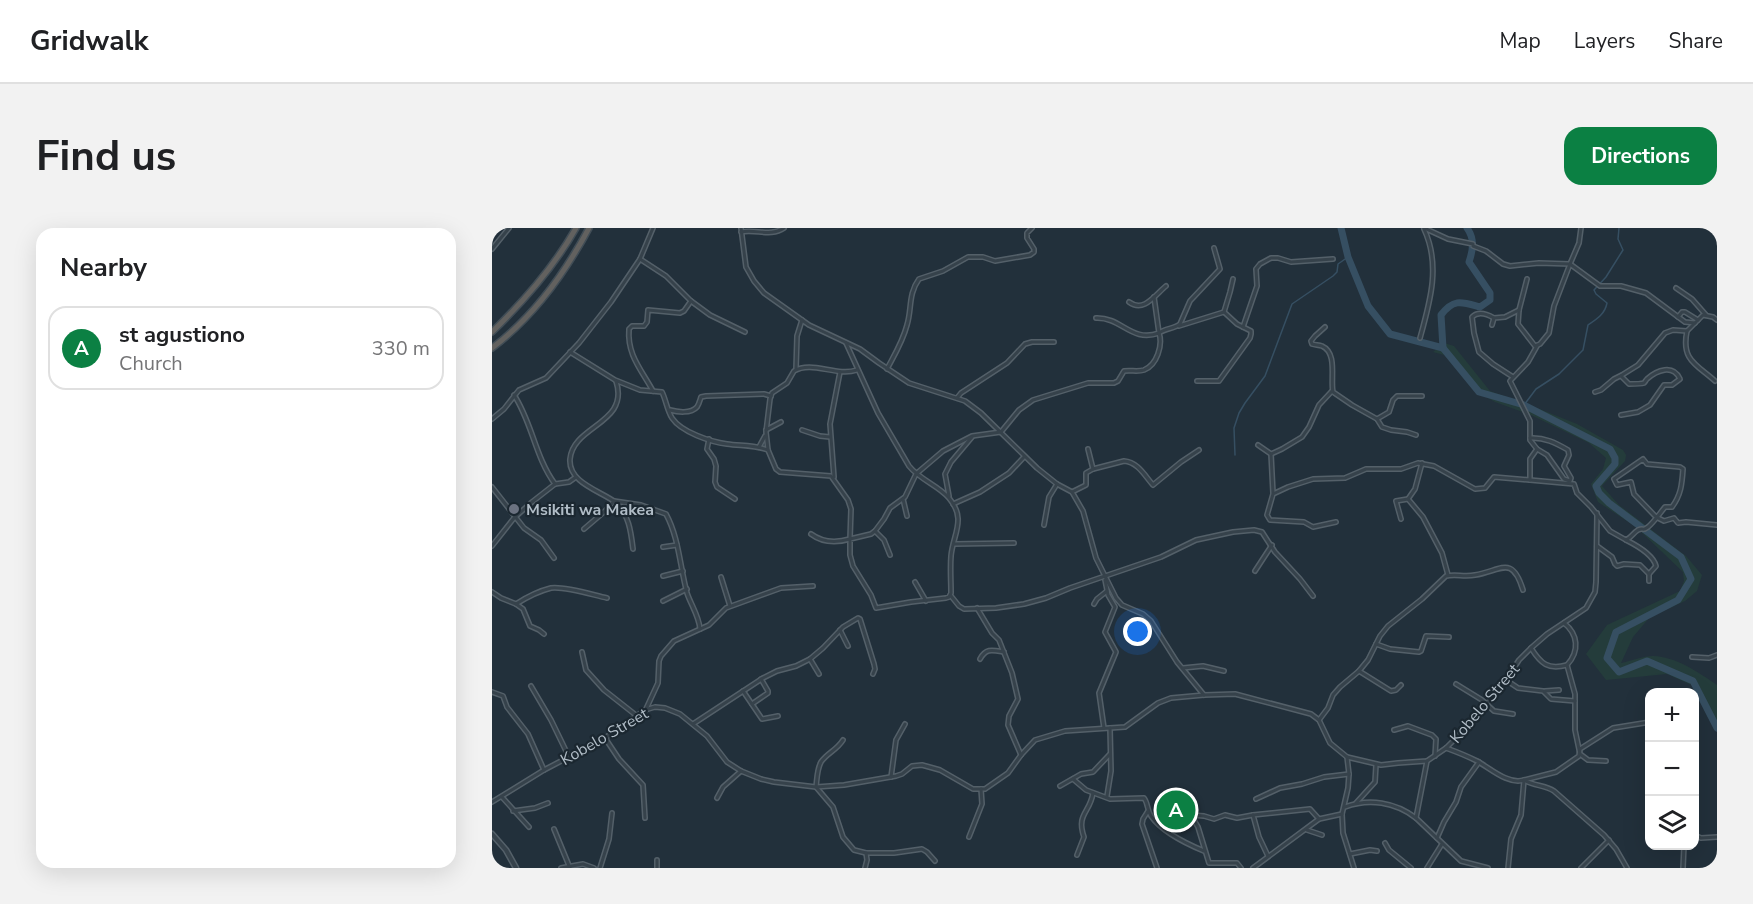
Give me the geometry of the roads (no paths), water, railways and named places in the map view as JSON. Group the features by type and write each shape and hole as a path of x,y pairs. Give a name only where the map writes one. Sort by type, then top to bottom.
{"highway":[{"path":"492,332 520,304 576,228"},
{"path":"492,348 524,320 552,286 589,228"}],"street":[{"path":"492,249 508,228"},
{"path":"492,419 523,388 546,378 570,352 611,302 640,259 654,228"},
{"path":"784,228 774,233 741,230 746,267 764,294 802,320 860,348 886,369 916,386 957,398 972,406 1024,457 1057,484 1072,492 1083,511 1096,558 1116,598 1122,605 1143,614 1151,621 1204,695"},
{"path":"886,369 901,344 907,328 912,292 919,279 949,268 968,257 983,256 995,261 1030,255 1034,249 1027,238 1027,233 1032,228"},
{"path":"1424,228 1448,239 1473,244 1503,264 1510,266 1539,263 1570,264 1600,286 1621,286 1646,293 1687,322 1700,319 1717,320"},
{"path":"1420,338 1433,276 1432,258 1424,228"},
{"path":"1530,438 1538,437 1568,450 1569,455 1564,466 1571,478 1570,481 1564,479 1547,455 1536,449 1530,438 1530,421 1510,381 1549,333 1554,306 1579,243 1581,228"},
{"path":"1177,327 1190,301 1220,269 1214,248"},
{"path":"1243,327 1257,286 1256,269 1266,260 1278,258 1291,262 1333,260"},
{"path":"640,259 666,276 691,301 710,315 745,332"},
{"path":"1224,312 1233,279"},
{"path":"1527,279 1519,310 1519,327 1537,346"},
{"path":"1129,302 1141,306 1166,286"},
{"path":"1676,288 1692,299 1700,319"},
{"path":"811,534 830,542 871,534 890,508 903,499 916,474 943,451 972,436 1001,432 1019,410 1033,400 1089,383 1114,383 1125,371 1141,371 1151,366 1160,350 1161,339 1154,297"},
{"path":"652,391 638,369 632,354 629,328 644,326 647,322 648,310 680,313 691,301"},
{"path":"1513,377 1493,364 1477,348 1472,317 1479,314 1494,318 1505,317 1519,310"},
{"path":"1096,318 1109,318 1133,333 1151,336 1163,329 1177,327 1224,312"},
{"path":"1197,381 1219,381 1250,338 1251,331 1237,324 1224,312"},
{"path":"1678,317 1685,312 1700,319"},
{"path":"1492,325 1494,318"},
{"path":"1700,319 1687,331 1685,348 1696,368 1715,381"},
{"path":"759,447 764,440 771,396 775,390 787,383 796,369 797,336 802,320"},
{"path":"1271,454 1302,437 1310,427 1319,405 1332,391 1332,362 1328,352 1323,346 1312,344 1311,341 1325,327"},
{"path":"1595,392 1638,365 1665,333 1671,330 1687,331"},
{"path":"957,398 961,393 1007,363 1025,344 1054,342"},
{"path":"846,343 857,370 896,446 909,466 916,474 949,498 953,504 958,520 951,554 950,595 961,608 1000,607 1043,599 1161,557 1196,540 1254,530 1262,532 1275,552 1313,596"},
{"path":"570,352 615,380 640,390 662,392 673,419 681,428 690,433 726,444 768,450"},
{"path":"796,369 814,367 840,372 857,370"},
{"path":"1621,415 1638,412 1650,405 1664,385 1672,385 1680,379 1679,375 1672,370 1666,369 1657,372 1642,383 1629,384 1622,376"},
{"path":"840,372 830,424 830,437 834,478 851,509 850,555 853,566 871,595 876,608 946,598 950,595"},
{"path":"615,380 618,398 615,408 579,442 571,454 570,467 576,477 614,501 641,505 666,514 677,545 687,589 699,618 700,629"},
{"path":"1332,391 1377,419 1382,427 1416,435"},
{"path":"668,409 680,412 691,411 697,407 701,397 706,396 764,394 771,396"},
{"path":"514,395 525,413 540,458 555,484"},
{"path":"1377,419 1388,413 1397,396 1422,396"},
{"path":"766,431 781,422"},
{"path":"802,430 830,437"},
{"path":"766,431 768,450 776,469 780,472 825,475 834,478"},
{"path":"949,498 945,474 951,462 972,436"},
{"path":"710,439 707,449 716,466 717,487 735,499"},
{"path":"1258,445 1271,454"},
{"path":"1088,449 1093,469"},
{"path":"1530,480 1530,459 1536,449"},
{"path":"1072,492 1086,485 1086,473 1124,461 1140,469 1153,485 1199,450"},
{"path":"1271,454 1273,494 1268,514 1270,520 1304,522 1313,527 1336,522"},
{"path":"953,504 980,492 1009,473 1024,457"},
{"path":"1626,540 1639,530 1647,528 1656,517 1665,507 1672,507 1681,492 1683,469 1647,464 1643,459 1623,471 1614,479 1614,482 1617,485 1631,482 1634,494 1656,517 1665,521 1674,518 1678,523 1717,525"},
{"path":"1273,494 1317,478 1345,478 1366,469 1401,469 1422,463 1444,471 1475,489 1485,489 1494,477 1574,484 1577,493 1610,531 1644,551 1654,561 1656,566 1650,574 1649,581"},
{"path":"1401,519 1396,501 1408,499 1415,489 1422,463"},
{"path":"492,546 516,516 555,484 569,482 576,477"},
{"path":"1044,525 1049,497 1057,484"},
{"path":"492,487 524,528 541,540 554,558"},
{"path":"903,499 907,516"},
{"path":"1408,499 1423,517 1442,553 1448,575"},
{"path":"584,529 614,501"},
{"path":"614,501 628,522 633,549"},
{"name":"Kobelo Street","path":"1347,757 1376,765 1427,761 1446,748 1486,705 1531,648 1547,634 1586,608 1593,598 1596,582 1596,513"},
{"path":"875,531 885,540 890,555"},
{"path":"954,544 1014,543"},
{"path":"663,547 677,545"},
{"path":"1255,571 1272,545"},
{"path":"1597,546 1612,557 1617,566 1638,564 1650,574"},
{"path":"1319,720 1328,708 1333,695 1368,660 1388,626 1448,575 1476,575 1503,567 1515,571 1523,590"},
{"path":"663,576 683,571"},
{"path":"722,577 730,606"},
{"path":"1104,728 1099,693 1116,652 1106,632 1115,607 1107,591 1105,577"},
{"path":"915,582 926,601"},
{"path":"645,710 651,702 658,683 661,656 674,641 709,625 730,606 781,588 813,586"},
{"path":"516,604 531,595 554,588 565,588 607,598"},
{"path":"663,601 687,589"},
{"path":"1094,604 1107,591"},
{"path":"492,592 523,609 530,626 544,634"},
{"path":"977,608 992,633 999,640 1012,673 1018,699 1009,716 1008,725 1021,755"},
{"path":"693,724 761,679 810,659 848,623 860,618 874,664 873,674"},
{"path":"1531,648 1540,662 1557,666 1567,664 1574,655 1575,640 1572,630 1564,623"},
{"path":"840,630 848,645"},
{"path":"1376,644 1390,649 1419,652 1426,636 1449,638"},
{"path":"980,659 987,651 1004,652"},
{"path":"582,652 586,670 604,690 637,716"},
{"path":"1692,657 1709,658 1717,655"},
{"path":"810,659 819,674"},
{"path":"1567,664 1575,701 1575,730 1580,754 1588,760 1606,761"},
{"path":"1183,668 1203,666 1224,670"},
{"path":"1359,671 1391,691 1401,685"},
{"path":"752,704 768,693 761,679"},
{"path":"1506,680 1518,688 1559,690"},
{"path":"1456,684 1482,700 1494,711 1513,714"},
{"path":"531,686 569,757"},
{"path":"743,691 762,719 778,716"},
{"path":"1543,691 1551,699 1575,701"},
{"path":"492,692 502,696 512,714 528,734 544,770"},
{"path":"969,837 982,804 981,789 985,789 1008,773 1031,744 1043,737 1065,731 1125,727 1165,700 1235,694 1304,711 1319,720 1330,743 1347,757 1349,774 1342,814 1343,834 1354,868"},
{"name":"Kobelo Street","path":"492,802 544,770 605,738 645,710 655,707 673,711 693,724 707,736 728,762 741,771 761,779 816,787 844,785 891,777 902,774 912,766 922,765 940,770 973,789 981,789"},
{"path":"1580,754 1580,748 1613,728 1645,723"},
{"path":"891,777 896,740 905,724"},
{"path":"1394,730 1408,726 1432,735 1436,739 1435,756"},
{"path":"1107,796 1111,771 1110,728"},
{"path":"605,738 614,754 643,785 645,818"},
{"path":"843,740 839,748 822,760 816,787 834,807 839,829 846,841 855,850 866,854 922,849 935,861"},
{"path":"1446,748 1479,762 1506,778 1519,782 1556,772 1580,754"},
{"path":"1060,786 1081,774 1093,772 1110,754"},
{"path":"1416,818 1427,761"},
{"path":"1437,838 1456,802 1461,787 1479,762"},
{"path":"1354,804 1375,782 1376,765"},
{"path":"717,798 723,787 741,771"},
{"path":"1256,800 1280,788 1324,777 1349,774"},
{"path":"1073,779 1086,790 1110,799 1142,797 1146,799 1150,816 1175,837 1204,851"},
{"path":"1524,780 1554,791 1609,840 1621,856 1626,868"},
{"path":"1508,868 1511,839 1521,815 1524,780"},
{"path":"1077,855 1083,837 1080,828 1081,820 1094,793"},
{"path":"502,797 513,812 529,827"},
{"path":"1345,807 1368,802 1389,804 1416,818 1461,861 1488,868"},
{"path":"513,812 548,803"},
{"path":"1242,868 1238,863 1210,866 1198,827 1191,815 1214,819 1225,815 1237,818 1310,809 1319,819"},
{"path":"1148,810 1143,824 1157,868"},
{"path":"600,868 609,839 612,813"},
{"path":"1253,868 1319,819 1342,814"},
{"path":"1252,815 1268,856"},
{"path":"554,829 570,867"},
{"path":"1306,830 1322,836"},
{"path":"492,834 506,850 516,868"},
{"path":"1699,837 1717,837"},
{"path":"1581,868 1609,840"},
{"path":"1385,843 1389,850 1411,868"},
{"path":"1427,868 1442,844"},
{"path":"1683,868 1684,850"},
{"path":"1350,854 1377,851"},
{"path":"866,854 866,868"},
{"path":"657,860 657,868"},
{"path":"561,868 586,864 594,868"}],"waterway":[{"path":"1341,228 1348,257 1368,306 1390,334 1443,348 1479,392 1524,405 1610,449 1615,458 1615,464 1596,486 1599,493 1681,557 1691,579 1678,600 1616,632 1607,658 1619,672 1647,661 1693,681 1717,728"},
{"path":"1443,348 1441,315 1454,304 1480,307 1490,300 1490,293 1469,262 1473,245 1467,228"},
{"path":"1524,405 1536,389 1559,374 1583,350 1588,325 1602,313 1607,303 1594,290 1606,277 1623,250 1618,239 1619,228"},
{"path":"1235,455 1234,428 1239,413 1265,376 1292,304 1333,276 1337,272 1338,264 1348,257"}],"place":[{"name":"Msikiti wa Makea","path":"514,509"},
{"name":"st agustiono","path":"1176,810"}]}
